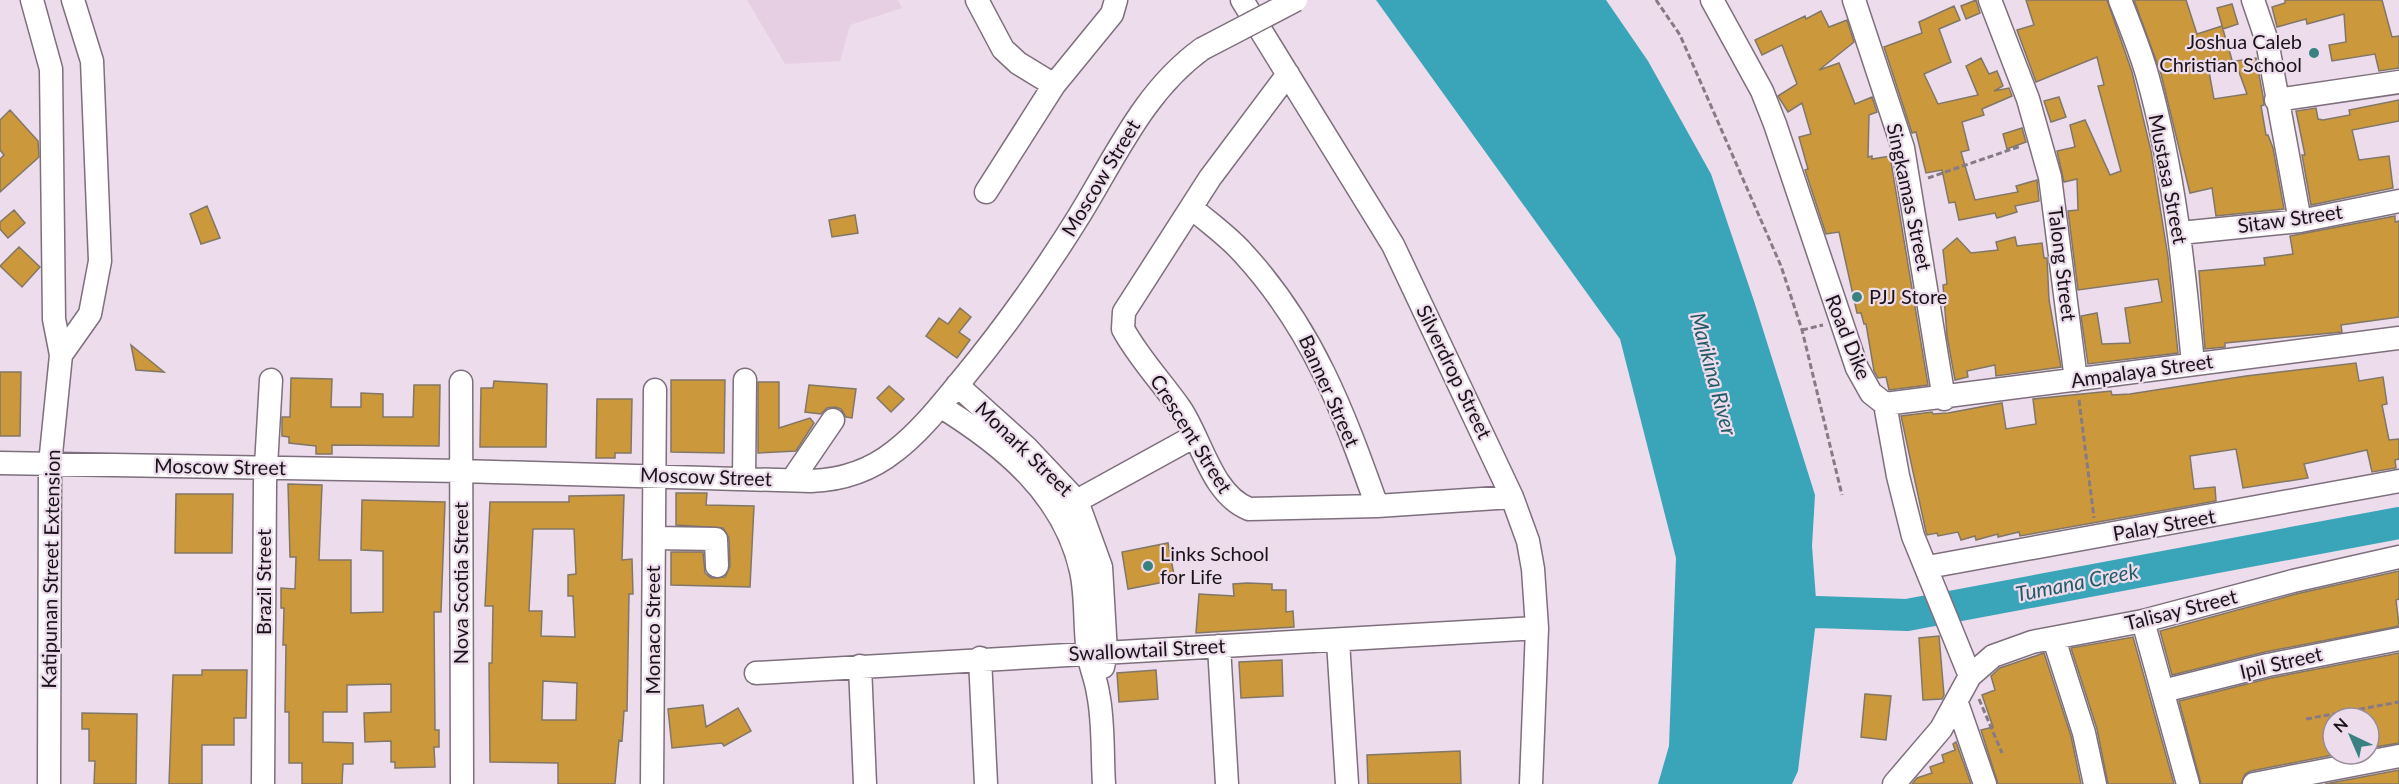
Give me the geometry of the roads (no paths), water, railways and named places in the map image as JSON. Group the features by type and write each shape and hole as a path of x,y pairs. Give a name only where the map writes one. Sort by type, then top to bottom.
{"street":[{"name":"Katipunan Street Extension","path":"32,0 51,69 54,319 61,355 50,464 49,784"},
{"name":"Katipunan Street Extension","path":"61,355 90,314 100,261 92,61 73,0"},
{"path":"977,0 1003,49 1018,63 1054,85"},
{"path":"986,192 1054,85 1112,14 1116,0"},
{"name":"Silverdrop Street","path":"1242,0 1393,246 1512,497 1528,541 1533,569 1537,628 1531,784"},
{"name":"Moscow Street","path":"0,463 655,475 828,481 850,476 894,452 915,434 1008,322 1045,269 1148,101 1172,73 1202,49 1296,0"},
{"name":"Road Dike","path":"1712,0 1762,91 1857,368 1871,393 1885,404"},
{"name":"Singkamas Street","path":"1854,0 1903,148 1944,399"},
{"name":"Talong Street","path":"1990,0 2028,99 2050,177 2076,380"},
{"name":"Mustasa Street","path":"2120,0 2148,76 2181,233 2193,364"},
{"path":"2253,0 2267,40 2276,100 2300,221"},
{"name":"Crescent Street","path":"1288,74 1191,208 1125,312 1123,329 1182,411 1193,437 1227,495 1242,506 1249,508 1377,506 1512,497"},
{"path":"2276,100 2399,82"},
{"name":"Sitaw Street","path":"2181,233 2300,221 2399,201"},
{"name":"Banner Street","path":"1191,208 1243,252 1286,305 1313,346 1345,418 1377,506"},
{"name":"Ampalaya Street","path":"1885,404 1944,399 2399,338"},
{"name":"Brazil Street","path":"263,784 265,467 271,380"},
{"path":"744,479 745,380"},
{"name":"Nova Scotia Street","path":"461,382 462,784"},
{"name":"Monark Street","path":"957,385 1027,448 1067,506 1091,569 1104,784"},
{"name":"Monaco Street","path":"652,784 655,390"},
{"path":"1885,404 1898,476 1913,536 1970,676 1941,729 1894,784"},
{"name":"Monark Street","path":"940,406 980,431 1067,506"},
{"path":"792,480 832,420"},
{"path":"1067,506 1193,437"},
{"name":"Palay Street","path":"1931,577 2097,536 2399,482"},
{"path":"654,538 716,538 717,566"},
{"name":"Talisay Street","path":"1970,676 1993,656 2032,642 2143,621 2294,581 2399,557"},
{"path":"2143,621 2188,784"},
{"name":"Swallowtail Street","path":"756,673 980,658 1338,641 1537,628"},
{"path":"2054,639 2084,733 2095,784"},
{"name":"Ipil Street","path":"2163,691 2278,662 2399,639"},
{"path":"1338,641 1347,784"},
{"path":"1219,646 1227,784"},
{"path":"980,658 986,784"},
{"path":"860,666 865,784"},
{"path":"1957,703 1985,784"},
{"path":"2254,784 2399,756"}],"water":[{"name":"Marikina River","path":"1376,0 1606,0 1648,61 1711,174 1815,495 1812,546 1817,612 1798,771 1792,784 1658,784 1669,746 1676,558 1620,339"}],"waterway":[{"name":"Tumana Creek","path":"1776,618 1817,612 1907,615 2399,523"}],"place":[{"name":"Joshua Caleb Christian School","path":"2314,53"},
{"name":"PJJ Store","path":"1857,297"},
{"name":"Links School for Life","path":"1148,566"}]}
